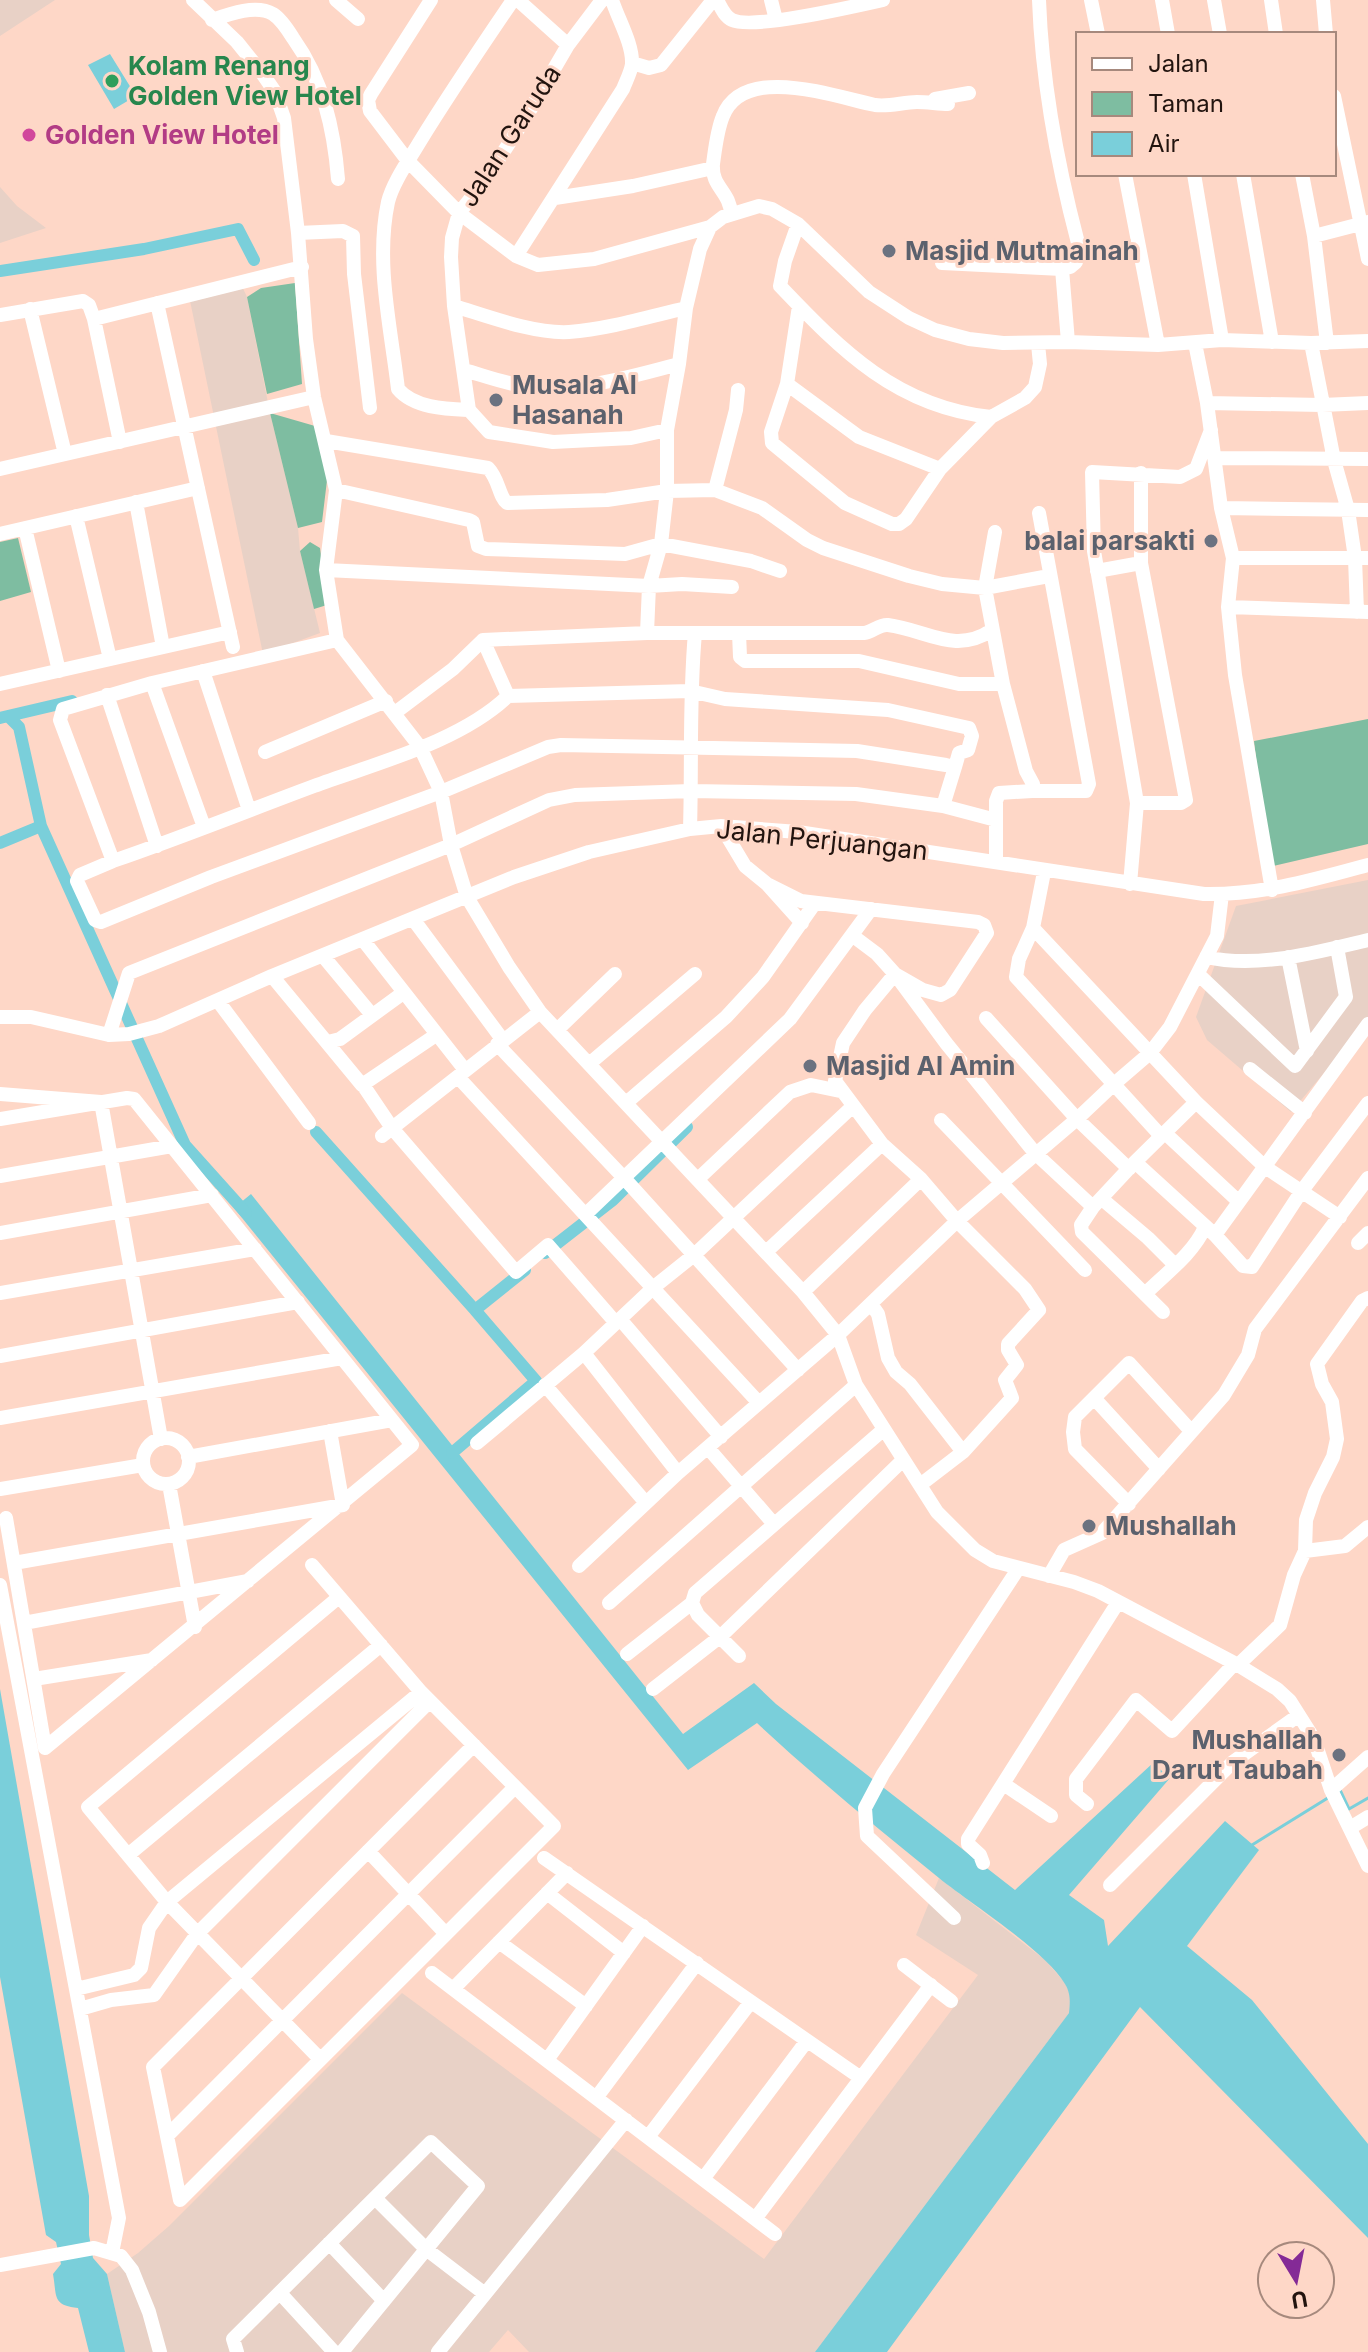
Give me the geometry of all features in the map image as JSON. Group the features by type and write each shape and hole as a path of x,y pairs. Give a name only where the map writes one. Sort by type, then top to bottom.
{"street":[{"path":"193,0 237,42 275,92 284,118 314,397 336,490 326,570 337,640 420,747 441,792 451,845 467,897 509,967 540,1012 803,1292 838,1335 856,1385 937,1512 975,1550 993,1561 1086,1586 1236,1664 1277,1689 1290,1701 1314,1739 1331,1790 1366,1857"},
{"path":"336,0 358,19"},
{"path":"431,0 368,100 375,119 408,161 459,213 516,256 538,265 594,259 710,227 731,214 766,206 798,224 869,292 909,318 935,330 969,339 1038,344 1158,345 1222,340 1368,341"},
{"path":"568,45 516,0 456,83 389,198 382,263 398,389 406,397 440,408 469,410 489,432 553,442 631,438 667,430"},
{"name":"Jalan Garuda","path":"469,410 454,306 452,238 459,213 502,154 568,45 602,0"},
{"path":"516,256 623,89 632,63 612,0"},
{"path":"632,63 649,68 661,65 715,0 724,13 735,21 776,20 823,6 873,1"},
{"path":"771,0 776,20"},
{"path":"942,263 1062,269 1076,262 1078,243 1048,107 1041,58 1039,0"},
{"path":"1162,0 1168,32"},
{"path":"1214,0 1220,32"},
{"path":"1271,0 1276,32"},
{"path":"1323,0 1326,32"},
{"path":"1089,1 1097,32"},
{"path":"212,20 231,14 263,11 274,14 291,34 319,86 331,121 338,179"},
{"path":"731,214 731,202 715,180 713,168 723,115 732,102 750,90 778,87 816,91 878,105 969,93"},
{"path":"915,102 948,104"},
{"path":"1336,104 1364,222 1368,259"},
{"path":"555,198 633,186 713,168"},
{"path":"1125,176 1158,345"},
{"path":"1194,176 1222,340"},
{"path":"1243,176 1272,342"},
{"path":"1302,176 1314,236 1327,343"},
{"path":"1314,236 1364,222"},
{"path":"798,224 780,286 832,341 867,370 900,390 951,409 991,417"},
{"path":"647,633 649,586 661,544 667,491 667,430 686,308 700,249 710,227"},
{"path":"298,233 343,231 353,236 354,274 370,408"},
{"path":"94,319 302,267"},
{"path":"1062,269 1068,342"},
{"path":"0,315 83,301 89,305 120,442"},
{"path":"0,682 163,647 232,639 157,303"},
{"path":"454,306 497,319 567,332 604,327 686,308"},
{"path":"799,306 787,384 771,432 772,443 845,503 892,524 906,519 940,469 991,417 1025,398 1035,387 1040,364 1038,344"},
{"path":"30,309 65,454"},
{"path":"1195,343 1207,403 1221,508 1233,558 1228,607 1242,723 1272,890"},
{"path":"1228,607 1362,612 1361,558 1334,460 1311,343"},
{"path":"464,370 518,385 548,387 600,385 679,364"},
{"path":"787,384 859,437 940,469"},
{"path":"715,490 736,410 738,390"},
{"path":"1,465 65,454 314,397"},
{"path":"1207,403 1368,403"},
{"path":"1130,884 1137,803 1094,551 1092,472 1180,477 1191,474 1196,469 1211,430"},
{"path":"326,441 488,468 496,476 503,501 507,503 607,500 667,491 715,490 762,508 823,548 920,579 985,588 1049,576"},
{"path":"1215,458 1368,459"},
{"path":"1137,803 1181,803 1186,800 1141,563 1141,473"},
{"path":"0,534 198,488"},
{"path":"336,490 469,520 478,546 486,549 625,554 661,544 751,561 780,571"},
{"path":"136,502 163,647"},
{"path":"1221,508 1368,510"},
{"path":"996,861 999,793 1086,791 1089,784 1039,513"},
{"path":"76,516 110,659"},
{"path":"25,528 59,671"},
{"path":"995,532 985,588 1003,684 1026,771 1033,784 1032,791"},
{"path":"1233,558 1361,558"},
{"path":"1097,571 1141,563"},
{"path":"326,570 649,586 732,587"},
{"path":"265,752 391,707 453,669 483,640 647,633 869,633 884,625 961,642 979,638 992,630"},
{"path":"690,829 690,691 695,633"},
{"path":"739,633 740,657 745,661 859,661 959,684 1003,684"},
{"path":"113,861 59,717 63,709 152,683 337,640"},
{"path":"483,640 508,696"},
{"path":"203,671 249,810"},
{"path":"152,683 204,827"},
{"path":"943,806 955,767 959,753 968,750 972,736 966,726 888,710 725,699 690,691 508,696 472,723 420,747 113,861 78,878 89,908 98,922 441,792 548,747 561,745 857,751 955,767"},
{"path":"107,695 157,846"},
{"path":"109,1035 129,973 451,845 549,800 575,795 691,791 856,794 943,806 996,820"},
{"path":"721,826 745,866 767,884 802,923"},
{"name":"Jalan Perjuangan","path":"0,1017 31,1017 109,1035 129,1034 159,1026 272,976 467,897 589,852 690,829 721,826 798,832 996,861 1044,872 1222,894 1272,890 1368,865"},
{"path":"1044,872 1033,928 1016,968 1018,982 1163,1135 1237,1200"},
{"path":"767,884 801,901 984,925 987,933 983,941 950,990 941,995 923,990 895,974"},
{"path":"579,1566 678,1473 838,1335 957,1221 1150,1053 1170,1027 1217,936 1222,894"},
{"path":"626,1103 726,1017 763,977 815,903"},
{"path":"589,1217 666,1145 790,1019 871,909"},
{"path":"413,919 500,1042 798,1370"},
{"path":"1033,928 1196,1102 1265,1167 1340,1217"},
{"path":"853,936 877,954 895,974 1035,1153 1148,1238 1175,1265"},
{"path":"363,940 462,1074 759,1403"},
{"path":"1206,957 1229,963 1288,957 1368,940"},
{"path":"1198,974 1295,1066 1346,997 1337,947"},
{"path":"323,956 372,1015"},
{"path":"1288,957 1307,1051"},
{"path":"557,1030 615,974"},
{"path":"589,1064 695,974"},
{"path":"895,974 843,1043 835,1081 882,1144 921,1179 957,1221 1025,1289 1039,1310 1008,1344 1007,1348 1017,1365 1005,1380 1012,1398 963,1452 920,1485"},
{"path":"272,976 363,1085 387,1132 516,1272 548,1245 721,1437"},
{"path":"328,1042 340,1039 403,993"},
{"path":"218,1001 309,1123"},
{"path":"387,1132 540,1012"},
{"path":"986,1018 1077,1119 1210,1231 1243,1266 1252,1267 1301,1192 1368,1103"},
{"path":"1145,1294 1201,1236 1210,1231 1265,1167 1368,1024"},
{"path":"363,1085 436,1035"},
{"path":"1250,1069 1305,1113"},
{"path":"698,1179 790,1092 811,1085 840,1091"},
{"path":"0,1094 101,1102"},
{"path":"0,1119 134,1099 412,1445 45,1748 6,1518"},
{"path":"101,1102 161,1439"},
{"path":"1163,1312 1082,1232 1082,1222 1196,1102"},
{"path":"477,1443 694,1255 852,1107"},
{"path":"941,1120 1085,1270"},
{"path":"766,1252 882,1144"},
{"path":"0,1176 172,1146"},
{"path":"1049,1576 1064,1550 1098,1537 1224,1395 1248,1355 1255,1329 1368,1178"},
{"path":"803,1292 921,1179"},
{"path":"0,1233 212,1195"},
{"path":"0,1293 255,1249"},
{"path":"1087,1804 1076,1795 1076,1779 1136,1700 1172,1731 1236,1664 1280,1625 1294,1575 1305,1551 1306,1520 1333,1457 1337,1439 1332,1402 1317,1364 1362,1301 1368,1298"},
{"path":"0,1356 298,1302"},
{"path":"871,1304 878,1314 888,1358 896,1372 910,1384 963,1452"},
{"path":"584,1353 678,1473"},
{"path":"0,1418 342,1358"},
{"path":"1129,1504 1075,1449 1075,1417 1129,1363 1191,1431"},
{"path":"545,1385 646,1503"},
{"path":"609,1603 856,1385"},
{"path":"1094,1398 1159,1469"},
{"path":"188,1457 392,1420"},
{"path":"627,1654 692,1603 695,1593 883,1430"},
{"path":"330,1431 343,1505"},
{"path":"161,1439 173,1440 183,1446 188,1457 187,1469 180,1479 169,1484 157,1483 147,1476 143,1465 144,1453 151,1444 161,1439"},
{"path":"708,1448 773,1523"},
{"path":"653,1689 721,1636 903,1460"},
{"path":"0,1489 143,1465"},
{"path":"169,1484 195,1627"},
{"path":"14,1563 343,1505"},
{"path":"1305,1551 1345,1546 1368,1527"},
{"path":"312,1565 426,1697 474,1745 554,1826 180,2200 153,2067 474,1745"},
{"path":"954,1918 867,1836 865,1808 883,1774 1018,1569"},
{"path":"24,1623 248,1581"},
{"path":"0,1585 119,2218 112,2253"},
{"path":"320,2059 167,1902 88,1807 339,1597"},
{"path":"692,1603 698,1615 739,1656"},
{"path":"983,1863 980,1855 968,1844 968,1839 1117,1604"},
{"path":"128,1855 381,1645"},
{"path":"34,1679 155,1660"},
{"path":"76,1989 134,1975 141,1968 149,1928 167,1902 426,1697"},
{"path":"80,2009 125,1998 154,1995 197,1934 426,1697"},
{"path":"1110,1885 1233,1762 1299,1715"},
{"path":"1331,1790 1368,1757"},
{"path":"1005,1785 1051,1816"},
{"path":"167,2136 515,1787"},
{"path":"1350,1828 1368,1817"},
{"path":"368,1851 446,1934"},
{"path":"544,1858 861,2078"},
{"path":"453,1989 567,1873"},
{"path":"547,1893 624,1953"},
{"path":"547,2060 643,1926"},
{"path":"499,1942 586,2006"},
{"path":"596,2098 697,1963"},
{"path":"904,1965 951,2001"},
{"path":"432,1973 775,2234"},
{"path":"755,2219 931,1985"},
{"path":"648,2137 750,2003"},
{"path":"703,2179 806,2042"},
{"path":"438,2352 626,2120"},
{"path":"237,2352 233,2339 431,2142 478,2186 342,2352"},
{"path":"375,2198 426,2249 485,2294"},
{"path":"329,2243 384,2301"},
{"path":"0,2265 94,2248 121,2256 132,2270 149,2312 160,2352"},
{"path":"280,2293 334,2352"}],"shaded area":[{"path":"0,0 55,0 0,36"},
{"path":"0,187 17,206 46,228 0,243"},
{"path":"238,278 247,297 320,633 263,654 188,291"},
{"path":"1368,880 1368,1021 1291,1112 1207,1040 1196,1017 1236,906"},
{"path":"939,1878 1045,1960 1065,1983 1071,1997 1069,2013 815,2352 529,2352 508,2330 489,2352 125,2352 107,2274 169,2226 402,1993 764,2259 978,1975 916,1935"}],"green space":[{"path":"295,283 302,384 267,394 247,297 261,288"},
{"path":"270,413 315,426 328,472 322,522 298,528"},
{"path":"18,538 31,592 0,601 0,542"},
{"path":"310,542 320,548 327,605 314,609 300,551"},
{"path":"1368,719 1368,844 1269,867 1254,741"}],"water":[{"name":"Kolam Renang Golden View Hotel","path":"110,54 136,96 114,109 88,65"},
{"path":"251,1194 683,1734 754,1683 776,1704 1015,1890 1153,1763 1170,1778 1069,1895 1104,1920 1108,1946 1225,1821 1259,1850 1187,1946 1252,2000 1368,2144 1368,2238 1140,2007 887,2352 815,2352 1069,2013 1067,1988 1042,1957 939,1878 757,1723 688,1770 234,1208"},
{"path":"0,1689 89,2196 89,2235 93,2258 107,2274 125,2352 89,2352 78,2308 64,2305 56,2294 53,2274 61,2264 56,2242 46,2235 0,1977"}],"waterway":[{"path":"0,271 144,249 238,229 254,260"},
{"path":"0,718 72,701"},
{"path":"8,716 19,727 41,826"},
{"path":"0,843 41,826 185,1145 246,1213"},
{"path":"545,1253 613,1200 687,1127"},
{"path":"316,1132 475,1310 525,1270"},
{"path":"452,1453 536,1381 475,1310"},
{"path":"1340,1790 1349,1809 1368,1798"},
{"path":"1252,1845 1331,1796"}],"place":[{"name":"Kolam Renang Golden View Hotel","path":"112,81"},
{"name":"Golden View Hotel","path":"29,135"},
{"name":"Masjid Mutmainah","path":"889,251"},
{"name":"Musala Al Hasanah","path":"496,400"},
{"name":"balai parsakti","path":"1211,541"},
{"name":"Masjid Al Amin","path":"810,1066"},
{"name":"Mushallah","path":"1089,1526"},
{"name":"Mushallah Darut Taubah","path":"1339,1755"}]}
